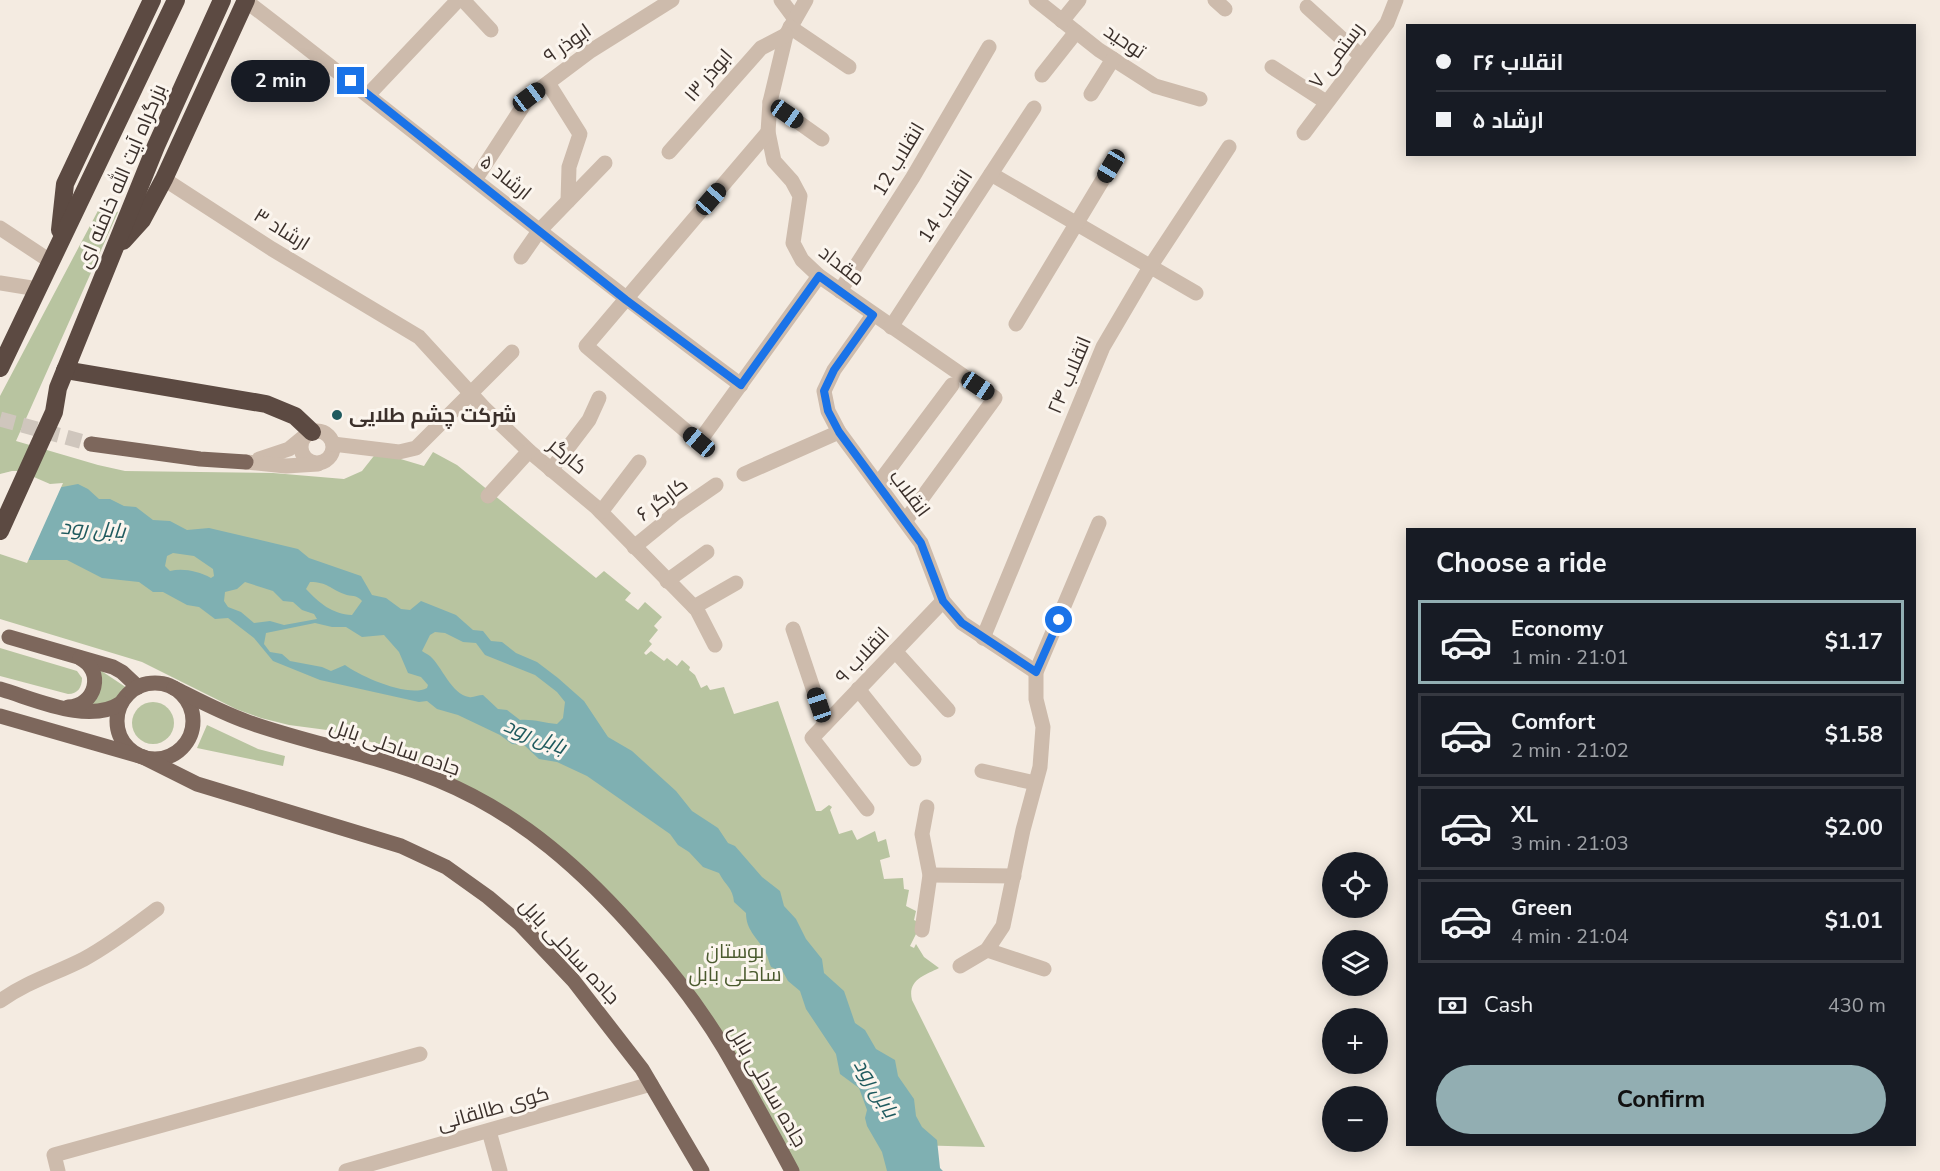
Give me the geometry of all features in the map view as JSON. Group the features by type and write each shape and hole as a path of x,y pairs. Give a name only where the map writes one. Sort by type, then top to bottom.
{"highway":[{"path":"58,244 65,184 152,0"},
{"name":"بزرگراه آیت الله خامنه ای","path":"3,358 176,0"},
{"name":"بزرگراه آیت الله خامنه ای","path":"0,531 54,412 57,388 156,146 222,0"},
{"path":"112,254 142,220 164,179 246,0"},
{"path":"203,43 222,51"},
{"path":"65,370 266,404 295,416 309,433"}],"main road":[{"path":"91,444 200,459 246,462"},
{"path":"9,637 113,668 122,672 138,687"},
{"path":"63,707 80,706 95,688 90,665 77,656"},
{"path":"0,716 143,757 156,759 173,754 186,742 193,726 191,708 181,693 174,688 157,683 138,687 126,696 121,704 117,720 121,737 131,751 143,757"},
{"path":"0,688 80,712 113,709 121,704"},
{"name":"جاده ساحلی بابل","path":"174,688 248,722 438,780 499,810 535,833 582,873 613,904 694,1004 723,1047 792,1171"},
{"name":"جاده ساحلی بایل","path":"143,757 197,784 401,846 446,867 488,897 550,954 626,1046 702,1171"}],"street":[{"name":"ارشاد ۵","path":"246,0 626,300 741,385"},
{"path":"368,95 461,0 491,30"},
{"name":"ابوذر ۹","path":"475,180 529,97 589,52 672,0"},
{"path":"781,0 790,27 849,67"},
{"path":"790,27 806,0"},
{"name":"توحید","path":"1036,0 1113,59 1155,86 1200,99"},
{"path":"1062,21 1079,0"},
{"name":"رستمی ۷","path":"1304,133 1387,23 1396,0"},
{"path":"1307,7 1361,56"},
{"name":"مقداد","path":"790,27 770,102 768,132 774,161 792,181 800,196 793,243 802,260 819,276 873,315 995,398 906,520"},
{"name":"ابوذر ۱۳","path":"669,152 760,48 790,27"},
{"path":"1042,75 1076,32"},
{"name":"انقلاب 12","path":"840,291 913,177 989,47"},
{"path":"1091,94 1113,59"},
{"path":"1272,67 1326,102"},
{"path":"548,83 580,134 569,167 568,201"},
{"path":"770,102 822,139"},
{"name":"انقلاب 14","path":"891,327 1034,108"},
{"path":"768,132 586,346 699,442 819,276"},
{"name":"انقلاب ۲۴","path":"983,638 1103,347 1150,267 1229,147"},
{"path":"521,257 539,231 605,163"},
{"path":"1016,324 1111,166"},
{"path":"991,174 1196,293"},
{"name":"ارشاد ۳","path":"164,179 379,313"},
{"path":"0,228 50,261"},
{"path":"0,282 38,289"},
{"name":"کارگر","path":"379,313 419,337 470,393 529,451 601,512 667,582 694,607 715,645"},
{"name":"انقلاب","path":"873,315 834,370 824,391 828,411 839,432 921,543 943,601 962,623 1036,672"},
{"path":"333,444 399,452 416,448 512,352"},
{"path":"878,484 952,385"},
{"path":"552,470 588,420 599,398"},
{"path":"744,474 839,432"},
{"path":"309,433 302,442 301,450 304,458 311,463 319,464"},
{"path":"309,433 326,433 333,444 333,453 319,464 286,466 246,462 280,454 309,433"},
{"path":"488,496 529,451"},
{"name":"کارگر ۶","path":"601,512 639,462"},
{"name":"کارگر ۶","path":"634,547 677,512 716,485"},
{"path":"960,966 987,950 1003,926 1040,767 1043,727 1036,699 1036,672 1099,523"},
{"path":"667,582 707,552"},
{"path":"694,607 736,583"},
{"name":"انقلاب ۹","path":"867,809 812,738 943,601"},
{"path":"793,628 825,724"},
{"path":"895,651 948,710"},
{"path":"858,689 914,759"},
{"path":"982,771 1035,783"},
{"path":"922,930 930,875 922,834 927,807"},
{"path":"930,875 1014,876"},
{"path":"0,1001 23,985 83,960 122,936 157,909"},
{"path":"987,950 1044,969"},
{"path":"58,1171 54,1155 420,1054"},
{"name":"کوی طالقانی","path":"346,1171 651,1084"},
{"path":"489,1131 500,1171"}],"green space":[{"name":"بوستان ساحلی بابل","path":"101,205 118,212 16,441 125,471 273,473 344,479 362,471 377,452 424,466 433,452 457,465 596,578 604,571 631,593 625,600 638,610 645,602 662,617 654,626 658,630 649,641 652,644 644,653 646,655 651,651 664,661 667,658 677,666 682,660 690,667 689,670 695,675 701,688 707,685 710,690 724,687 734,714 778,701 816,811 821,811 829,805 832,807 830,810 839,834 852,830 857,840 875,831 878,842 886,839 890,857 880,860 884,879 903,878 904,889 909,890 906,906 916,911 914,920 918,922 917,932 910,946 914,948 916,944 924,957 939,968 918,979 912,988 912,1000 985,1147 911,1145 919,1171 792,1171 723,1047 613,904 499,810 415,761 382,745 327,730 289,725 261,718 236,709 142,662 0,619 0,396"},
{"path":"0,648 77,671 82,678 80,687 74,693 68,694 0,676"},
{"path":"97,668 127,688 113,702 91,705"},
{"path":"153,702 168,708 174,723 168,738 153,744 138,738 132,723 138,708"},
{"path":"207,725 258,749 285,756 283,766 197,748"}],"water":[{"name":"بابل رود","path":"78,484 99,499 110,499 124,506 136,507 153,520 170,521 187,530 209,528 298,549 309,558 361,576 372,595 386,598 401,609 410,610 421,601 456,615 473,630 483,631 491,641 502,642 516,653 537,662 558,678 584,701 608,737 632,751 676,791 692,811 718,828 728,843 735,846 762,877 780,891 784,906 796,919 806,939 822,959 824,973 844,991 855,1023 865,1030 876,1049 895,1060 898,1076 914,1099 916,1116 922,1127 937,1140 940,1168 943,1171 887,1171 882,1152 867,1126 865,1118 867,1110 859,1088 840,1074 836,1054 806,1009 800,991 788,981 783,972 771,967 766,953 750,930 746,913 734,902 730,890 719,873 703,867 689,852 678,845 670,834 587,776 557,762 539,759 524,745 512,744 500,735 458,715 437,709 427,701 419,702 320,680 273,661 254,638 228,618 215,619 199,607 187,605 163,592 153,592 139,582 102,578 67,560 28,560 57,488","holes":["173,553 194,556 213,569 214,576 211,578 185,570 170,571 165,566 167,556","245,582 273,591 283,601 293,602 302,610 314,614 317,619 284,625 270,621 254,623 241,612 228,607 224,601 225,592 237,589","310,582 321,583 344,594 356,596 362,601 352,615 345,614 326,607 306,589","315,623 346,627 362,637 384,635 399,652 408,673 421,677 428,685 427,688 419,690 397,688 361,675 345,665 331,671 290,661 282,654 270,652 264,644 266,633","435,632 445,633 463,642 476,643 485,655 535,675 557,692 565,702 563,718 557,724 520,720 507,710 498,709 483,695 471,697 463,695 452,686 434,660 422,651 430,635"]}],"pier":[{"path":"20,471 50,484 63,483 27,563 0,554 0,474"}],"tunnel":[{"path":"0,419 91,444"}],"place":[{"name":"شرکت چشم طلایی","path":"337,415"}],"route":[{"path":"351,81 626,300 741,385 819,276 873,315 834,370 824,391 828,411 839,432 866,470 897,507 921,543 943,601 962,623 1036,672 1059,620"}]}
